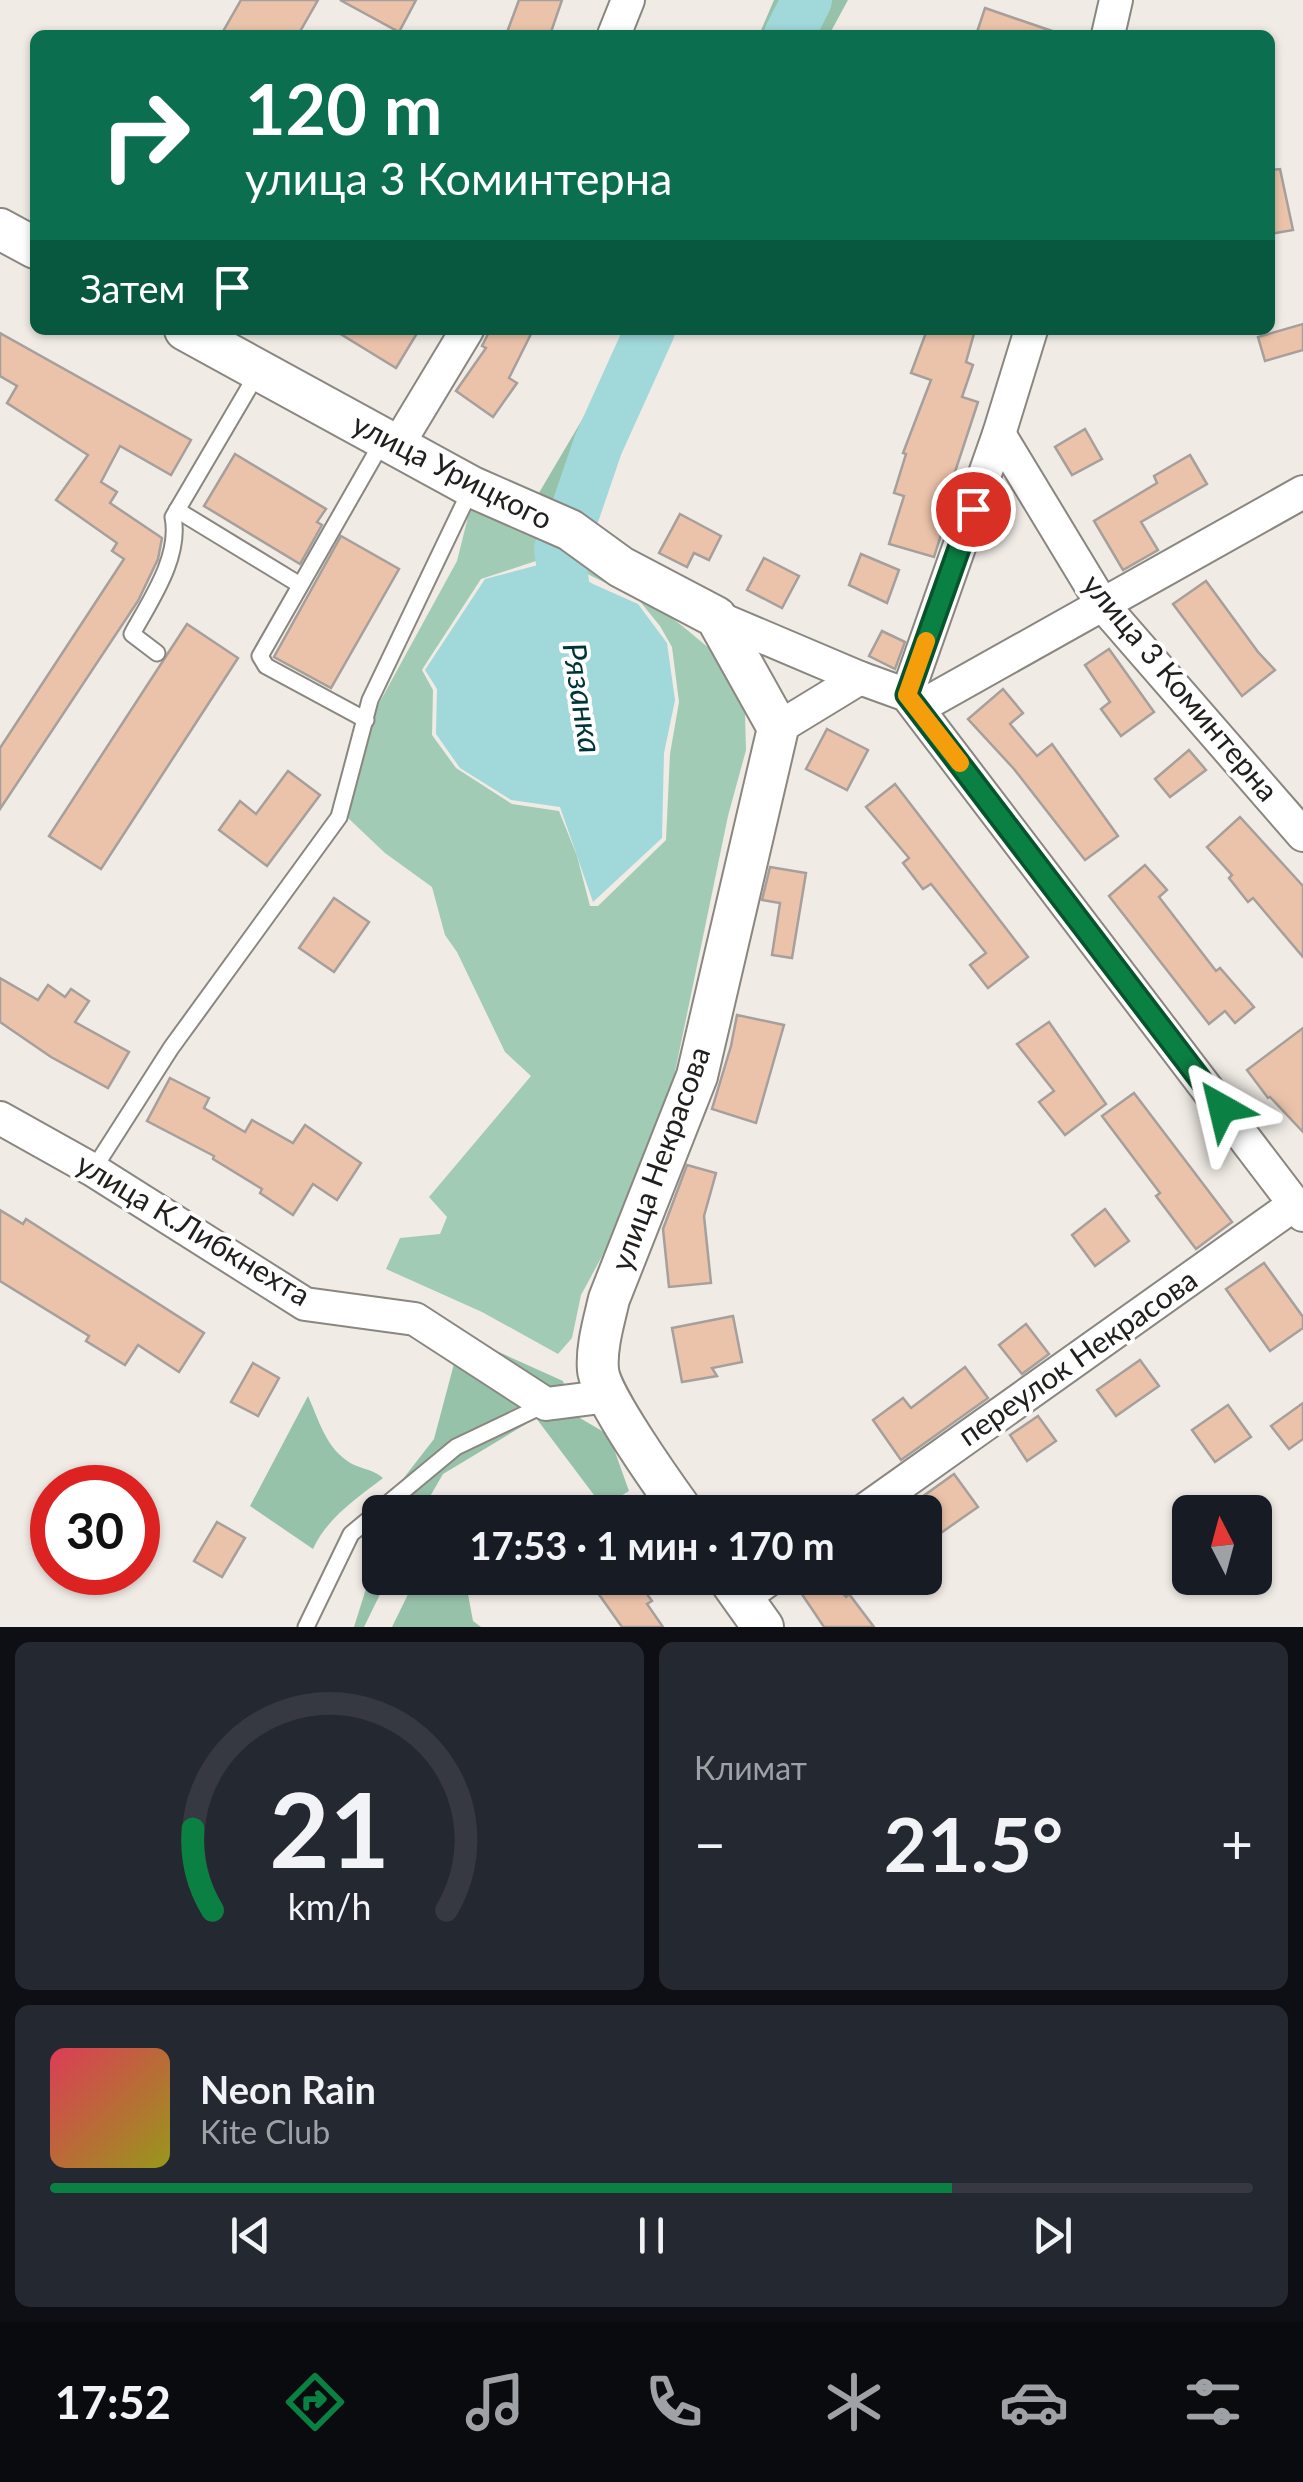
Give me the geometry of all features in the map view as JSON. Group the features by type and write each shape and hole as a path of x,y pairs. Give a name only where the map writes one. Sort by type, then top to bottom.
{"street":[{"path":"616,30 628,0"},
{"path":"1109,30 1116,0"},
{"path":"0,229 30,245"},
{"name":"улица Урицкого","path":"194,335 472,487 570,530 621,567 716,617"},
{"path":"391,443 464,335"},
{"path":"912,701 1029,335"},
{"name":"улица 3 Коминтерна","path":"999,434 1102,604 1303,835"},
{"path":"912,701 1102,604 1303,492"},
{"path":"716,617 778,728 860,678"},
{"path":"716,617 912,701 1299,1209"},
{"name":"улица Некрасова","path":"671,1495 598,1373 602,1330 609,1300 698,1076 778,728"},
{"name":"улица К.Либкнехта","path":"0,1118 92,1170 305,1304 415,1319 546,1404"},
{"name":"переулок Некрасова","path":"887,1495 1299,1209"},
{"path":"546,1404 609,1396"}],"lane":[{"path":"158,653 132,634 168,560 173,518 259,370"},
{"path":"366,720 262,663 260,656 300,585 391,443"},
{"path":"92,1170 170,1048 338,817 370,700 472,487"},
{"path":"178,510 300,585"},
{"path":"306,1627 351,1534 456,1447 546,1404"}],"green space":[{"path":"774,0 848,0 832,30 761,30"},
{"path":"628,335 664,335 644,372 593,525 533,503"},
{"path":"477,498 550,541 548,557 481,579 422,670 433,690 432,735 456,768 512,804 559,811 577,856 590,906 598,906 666,840 670,754 679,702 672,647 660,626 638,599 555,558 559,549 630,587 744,679 746,750 728,816 664,1125 632,1201 581,1295 572,1338 558,1354 482,1312 386,1269 400,1238 440,1234 447,1217 429,1197 531,1076 505,1052 445,935 432,887 385,853 347,817 377,707 457,561"},
{"path":"472,1340 563,1381 573,1414 609,1435 629,1491 622,1495 594,1495 536,1418 443,1474 431,1495 395,1495 399,1484 434,1439 459,1345"},
{"path":"308,1396 323,1431 339,1454 383,1478 334,1518 313,1549 250,1506"},
{"path":"364,1595 380,1595 364,1627 354,1627"},
{"path":"408,1595 468,1595 473,1621 481,1627 392,1627"}],"water":[{"path":"553,561 638,604 667,643 675,700 664,753 662,838 593,902 560,807 511,800 460,768 436,734 437,689 425,670 485,579"}],"building":[{"path":"241,0 318,0 301,30 224,30"},
{"path":"340,0 416,0 400,30"},
{"path":"519,0 562,0 552,30 508,30"},
{"path":"985,8 1049,30 978,30"},
{"path":"1280,169 1293,230 1275,233 1275,170"},
{"path":"1303,324 1303,350 1265,361 1258,337"},
{"path":"0,333 191,440 171,475 120,446 101,482 117,492 110,503 162,538 158,559 138,601 0,809 0,748 124,559 112,551 117,543 56,500 88,455 7,403 17,386 0,376"},
{"path":"342,335 416,335 396,368"},
{"path":"488,335 530,335 509,378 517,383 493,417 456,391 486,348 482,346"},
{"path":"925,335 974,335 966,362 973,365 962,397 978,402 951,484 957,485 934,557 889,544 904,496 894,493 906,454 903,453 931,380 911,373"},
{"path":"1085,429 1102,459 1072,475 1055,447"},
{"path":"235,454 326,509 317,522 322,525 300,564 204,506"},
{"path":"1190,455 1207,484 1141,522 1158,550 1123,570 1094,521 1157,483 1154,476"},
{"path":"680,514 721,536 709,560 694,553 687,567 659,553"},
{"path":"341,536 399,569 331,688 274,657"},
{"path":"861,554 899,570 887,603 849,585"},
{"path":"764,558 799,576 782,608 747,590"},
{"path":"1206,581 1275,670 1242,696 1173,604"},
{"path":"187,624 238,658 101,869 49,836"},
{"path":"882,631 905,642 895,669 869,656"},
{"path":"1109,649 1154,712 1121,736 1101,709 1110,702 1085,665"},
{"path":"1003,689 1023,713 1010,724 1037,756 1052,744 1118,836 1085,860 1014,769 968,719"},
{"path":"827,729 868,750 847,790 806,769"},
{"path":"1189,750 1206,770 1170,797 1155,779"},
{"path":"288,771 320,795 267,866 219,830 240,801 256,814"},
{"path":"895,784 1028,957 988,988 970,965 986,953 931,884 923,889 903,863 909,858 866,807"},
{"path":"1240,817 1303,886 1303,957 1253,898 1248,902 1229,878 1232,875 1207,847"},
{"path":"1145,865 1167,890 1159,897 1216,971 1220,968 1254,1007 1235,1023 1225,1011 1209,1024 1109,896"},
{"path":"770,867 806,873 792,958 772,955 780,903 762,900"},
{"path":"334,898 369,922 334,972 299,948"},
{"path":"0,978 38,1000 48,985 65,997 71,989 89,1001 75,1022 129,1052 108,1088 51,1057 0,1022"},
{"path":"737,1015 784,1025 756,1123 712,1109"},
{"path":"1049,1022 1106,1104 1065,1135 1039,1102 1054,1091 1017,1044"},
{"path":"1303,1028 1303,1132 1268,1098 1247,1070"},
{"path":"170,1078 209,1098 204,1108 245,1132 252,1120 293,1143 305,1125 361,1163 337,1200 313,1184 293,1215 260,1193 262,1189 213,1159 214,1156 147,1121"},
{"path":"1134,1093 1232,1222 1196,1249 1102,1116"},
{"path":"687,1165 716,1173 704,1216 711,1283 669,1287 663,1229"},
{"path":"1105,1209 1129,1241 1095,1266 1072,1235"},
{"path":"0,1210 23,1224 26,1219 204,1333 179,1372 138,1345 125,1365 86,1341 89,1336 0,1281"},
{"path":"1264,1263 1303,1317 1303,1328 1270,1351 1226,1289"},
{"path":"733,1316 742,1362 712,1368 717,1376 682,1382 672,1328"},
{"path":"1026,1324 1049,1354 1022,1374 999,1345"},
{"path":"1140,1360 1159,1386 1116,1416 1097,1390"},
{"path":"253,1363 279,1378 258,1416 231,1402"},
{"path":"965,1367 988,1398 901,1460 873,1420 903,1398 911,1408"},
{"path":"1303,1403 1303,1439 1289,1449 1271,1426"},
{"path":"1228,1405 1251,1437 1215,1462 1192,1430"},
{"path":"1038,1416 1056,1441 1027,1461 1010,1435"},
{"path":"954,1474 978,1507 942,1532 942,1495 925,1495"},
{"path":"217,1522 245,1538 222,1577 194,1561"},
{"path":"599,1595 648,1595 652,1601 647,1604 663,1627 622,1627"},
{"path":"802,1595 850,1595 874,1627 824,1627"}],"waterway":[{"name":"Рязанка","path":"792,30 807,0"},
{"name":"Рязанка","path":"573,518 598,445 648,335"},
{"name":"Рязанка","path":"559,549 571,630"}],"slow traffic":[{"path":"926,641 907,695 960,763"}],"route":[{"path":"973,509 907,695 1222,1108"}]}
